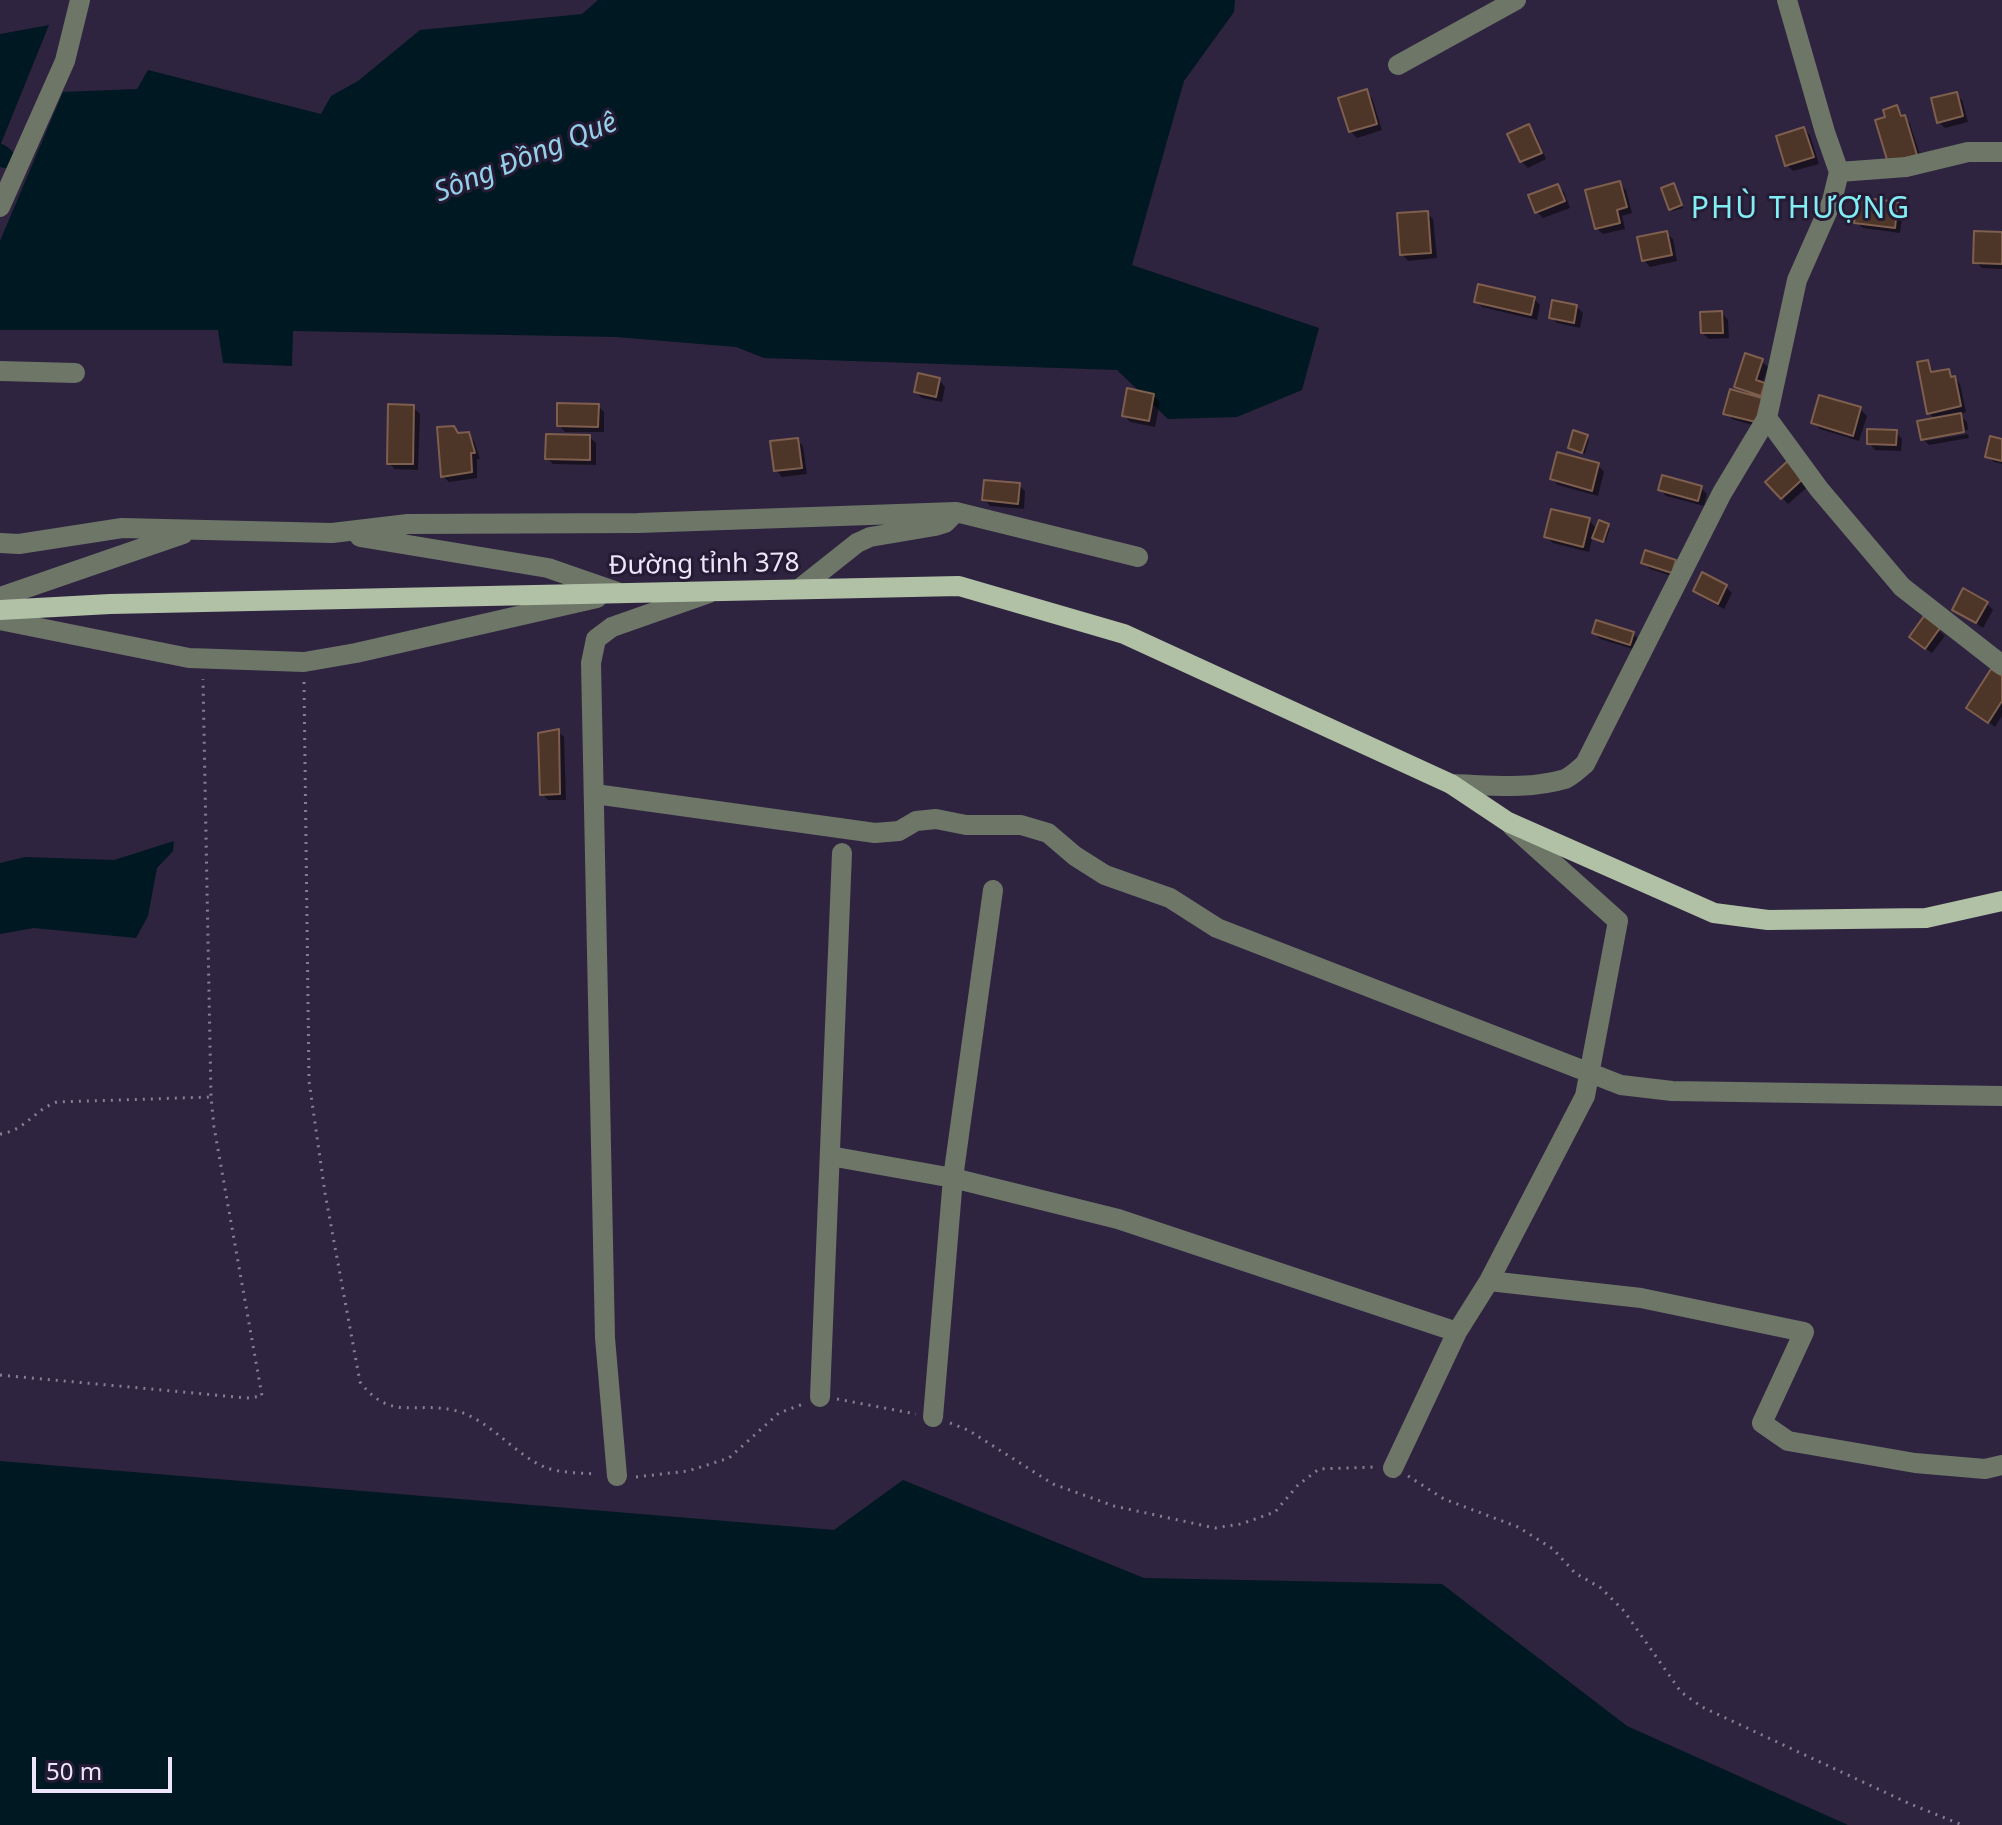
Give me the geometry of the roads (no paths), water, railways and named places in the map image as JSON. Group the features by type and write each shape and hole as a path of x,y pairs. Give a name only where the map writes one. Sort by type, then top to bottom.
{"main road":[{"name":"Đường tỉnh 378","path":"0,610 110,604 959,586 1124,634 1451,784 1508,822 1714,913 1768,920 1926,918 2002,901"}],"street":[{"path":"0,207 65,61 80,0"},
{"path":"1398,65 1516,0"},
{"path":"1451,784 1514,787 1568,778 1585,764 1722,493 1767,418 1797,280 1832,201 1839,172 1787,0"},
{"path":"1839,172 1906,167 1968,152 2002,152"},
{"path":"0,371 75,373"},
{"path":"1767,418 1839,513 1902,587 2002,665"},
{"path":"332,533 408,524 638,523 956,512 1138,557"},
{"path":"799,589 857,543 870,537 945,523 956,512"},
{"path":"0,543 19,544 122,528 332,533 548,568 621,593"},
{"path":"0,597 198,529"},
{"path":"617,1476 605,1338 591,663 596,639 612,627 713,591"},
{"path":"0,620 202,659 304,662 621,593"},
{"path":"595,794 875,833 899,831 916,821 936,819 966,825 1021,825 1048,833 1075,856 1105,875 1170,898 1217,928 1621,1085 1672,1091 2002,1096"},
{"path":"1393,1468 1457,1332 1489,1281 1585,1096 1618,921 1508,822"},
{"path":"820,1397 842,853"},
{"path":"933,1417 953,1178 993,890"},
{"path":"830,1156 953,1178 1118,1219 1457,1332"},
{"path":"1489,1281 1641,1298 1804,1332 1762,1423 1788,1441 1915,1463 1985,1469 2002,1465"}],"water":[{"path":"598,0 1235,0 1234,12 1184,81 1132,265 1319,328 1302,390 1237,417 1168,419 1117,370 764,358 736,347 616,337 293,331 292,366 223,363 218,330 0,330 0,241 63,92 137,89 148,70 321,114 331,96 358,81 420,30 582,14"},
{"path":"49,25 0,146 0,34"},
{"path":"174,841 173,851 157,868 148,916 136,938 34,928 0,934 0,863 25,857 114,860"},
{"path":"0,1461 834,1530 903,1480 1144,1578 1442,1584 1627,1726 1848,1825 0,1825"}],"waterway":[{"name":"Sông Đồng Quê","path":"0,154 5,158"}],"district":[{"name":"PHÙ THƯỢNG","path":"1801,209"}]}
